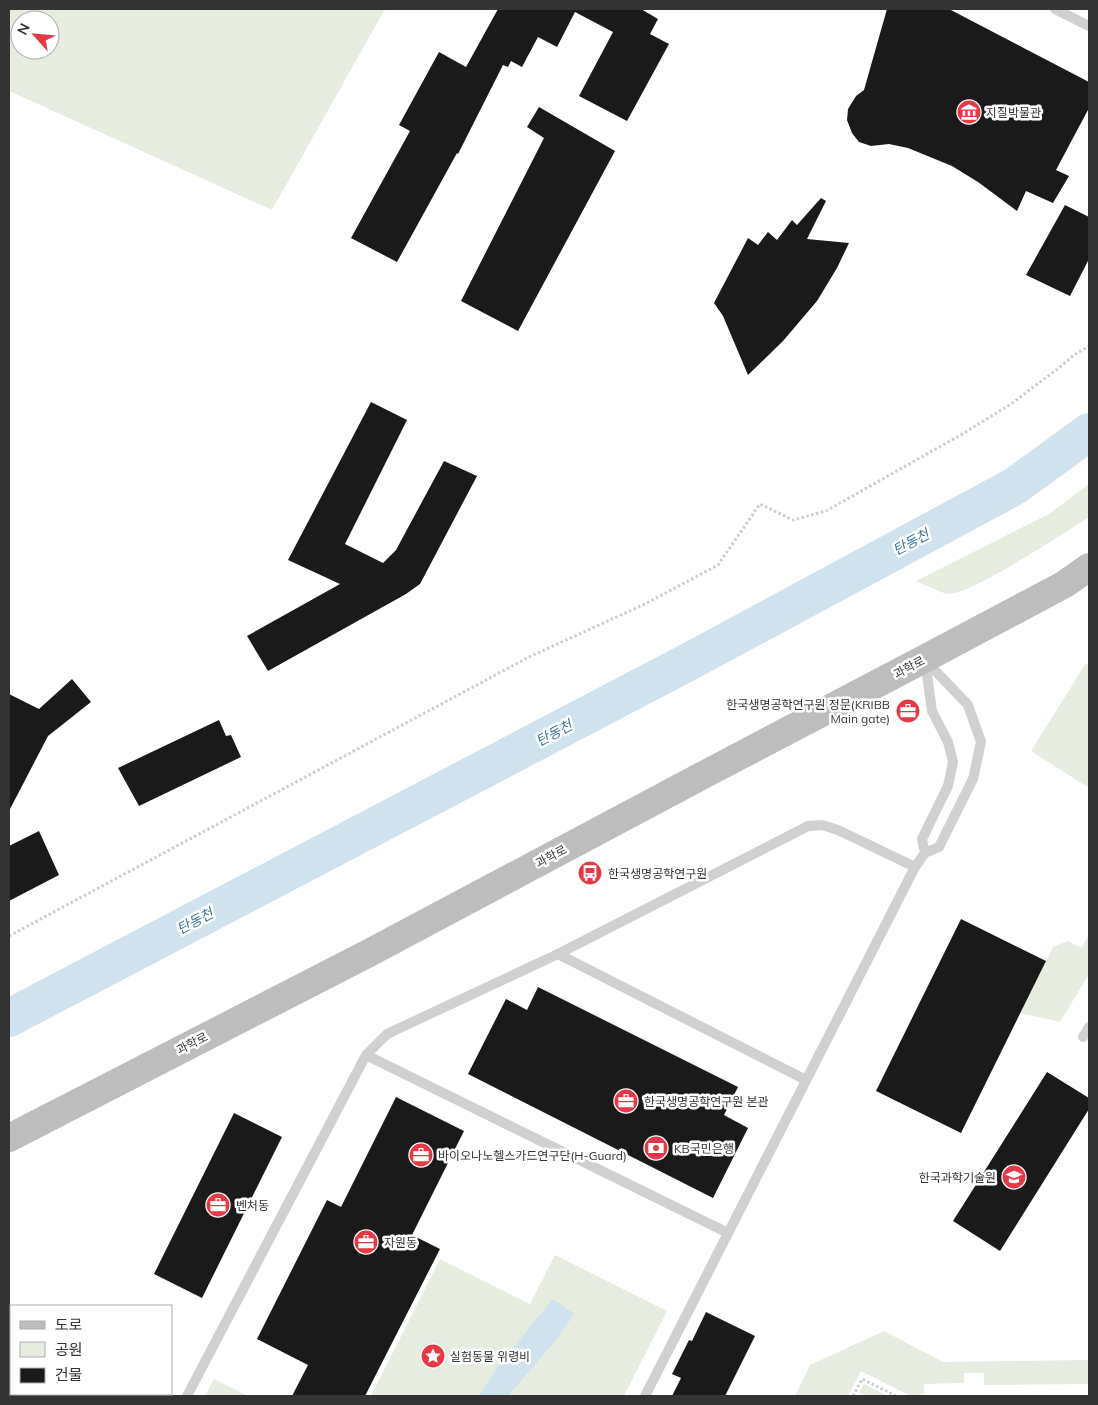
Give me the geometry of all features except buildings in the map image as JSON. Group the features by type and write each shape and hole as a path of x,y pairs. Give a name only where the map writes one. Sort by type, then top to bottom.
{"main road":[{"name":"과학로","path":"9,1138 377,948 708,772 924,660 1065,584 1089,567"}],"lane":[{"path":"1055,9 1089,26"},
{"path":"924,660 932,711 948,742 952,762 948,786 922,839 925,853"},
{"path":"645,1396 915,867 925,853 939,847 974,780 981,742 968,705 924,660"},
{"path":"187,1396 366,1055 388,1034 558,954 808,826 822,825 838,830 915,867"},
{"path":"558,954 806,1080"},
{"path":"1083,1037 1089,1027"},
{"path":"366,1055 728,1233"}],"path":[{"path":"9,936 529,657 644,604 718,565 760,504 794,520 826,511 964,433 1011,404 1060,368 1074,355 1089,346"},
{"path":"853,1396 862,1379 896,1396"}],"green space":[{"path":"9,9 385,9 272,210 9,91"},
{"path":"1089,484 1089,517 996,574 976,585 948,594 916,581 1049,514"},
{"path":"1086,663 1089,666 1089,788 1031,751"},
{"path":"1089,934 1089,974 1060,1022 1020,1013 1053,947 1068,941 1082,948"},
{"path":"555,1255 667,1311 624,1396 371,1396 440,1259 530,1304"},
{"path":"884,1331 943,1362 1089,1360 1089,1384 984,1385 984,1373 964,1373 964,1383 924,1384 924,1394 911,1396 861,1371 848,1396 795,1396 810,1365"},
{"path":"214,1379 248,1396 205,1396"},
{"path":"864,1384 888,1396 866,1396 859,1393"}],"water":[{"path":"553,1299 574,1314 556,1340 508,1396 479,1396 498,1366"}],"waterway":[{"name":"탄동천","path":"9,1018 694,659 1015,486 1089,432"}],"place":[{"name":"지질박물관","path":"969,112"},
{"name":"한국생명공학연구원 정문(KRIBB Main gate)","path":"908,711"},
{"name":"한국생명공학연구원","path":"590,873"},
{"name":"한국생명공학연구원 본관","path":"626,1101"},
{"name":"KB국민은행","path":"656,1148"},
{"name":"바이오나노헬스가드연구단(H-Guard)","path":"421,1155"},
{"name":"한국과학기술원","path":"1014,1177"},
{"name":"벤처동","path":"218,1205"},
{"name":"자원동","path":"366,1242"},
{"name":"실험동물 위령비","path":"433,1356"}]}
